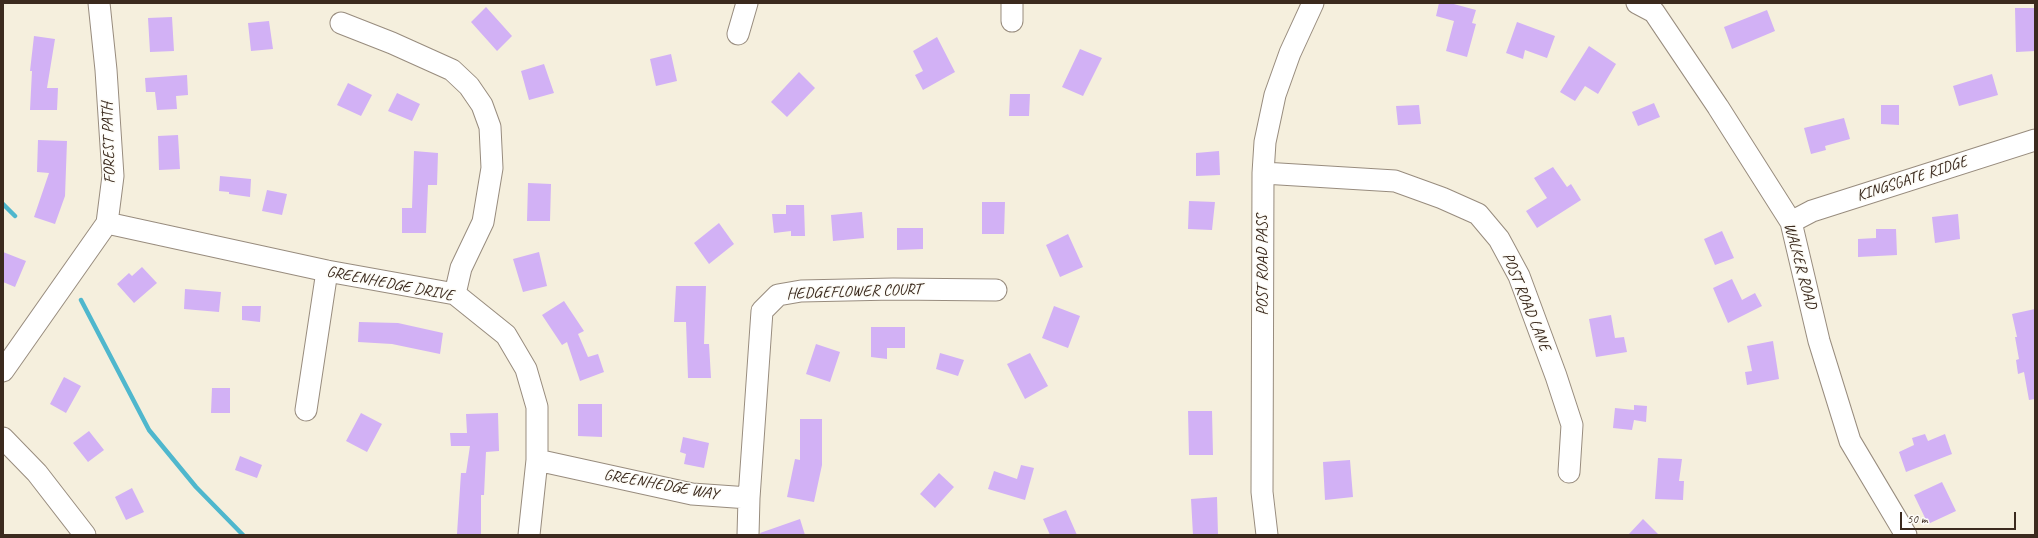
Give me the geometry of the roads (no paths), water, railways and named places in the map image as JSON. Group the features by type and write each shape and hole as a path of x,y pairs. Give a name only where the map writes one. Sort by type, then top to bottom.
{"street":[{"name":"FOREST PATH","path":"3,371 107,223 113,176 106,70 99,3"},
{"path":"738,34 747,3"},
{"name":"POST ROAD PASS","path":"1267,535 1262,492 1263,173 1265,142 1275,95 1290,53 1313,3"},
{"name":"WALKER ROAD","path":"1652,6 1790,222 1819,341 1850,441 1906,535"},
{"path":"341,22 452,70 469,86 482,105 490,127 492,168 483,222 461,268 455,294"},
{"name":"KINGSGATE RIDGE","path":"1790,222 1812,211 2035,140"},
{"name":"POST ROAD LANE","path":"1263,173 1395,181 1442,198 1478,214 1499,239 1519,276 1556,376 1572,425 1569,472"},
{"name":"GREENHEDGE DRIVE","path":"107,223 327,271 455,294 506,335 526,369 537,406 537,460 529,535"},
{"path":"306,410 327,271"},
{"name":"HEDGEFLOWER COURT","path":"749,498 762,311 778,295 801,291 996,290"},
{"path":"3,438 36,473 85,535"},
{"name":"GREENHEDGE WAY","path":"537,460 692,494 749,498"},
{"path":"748,535 749,498"}],"waterway":[{"path":"3,204 15,216"},
{"path":"81,300 149,430 196,487 243,535"}]}
